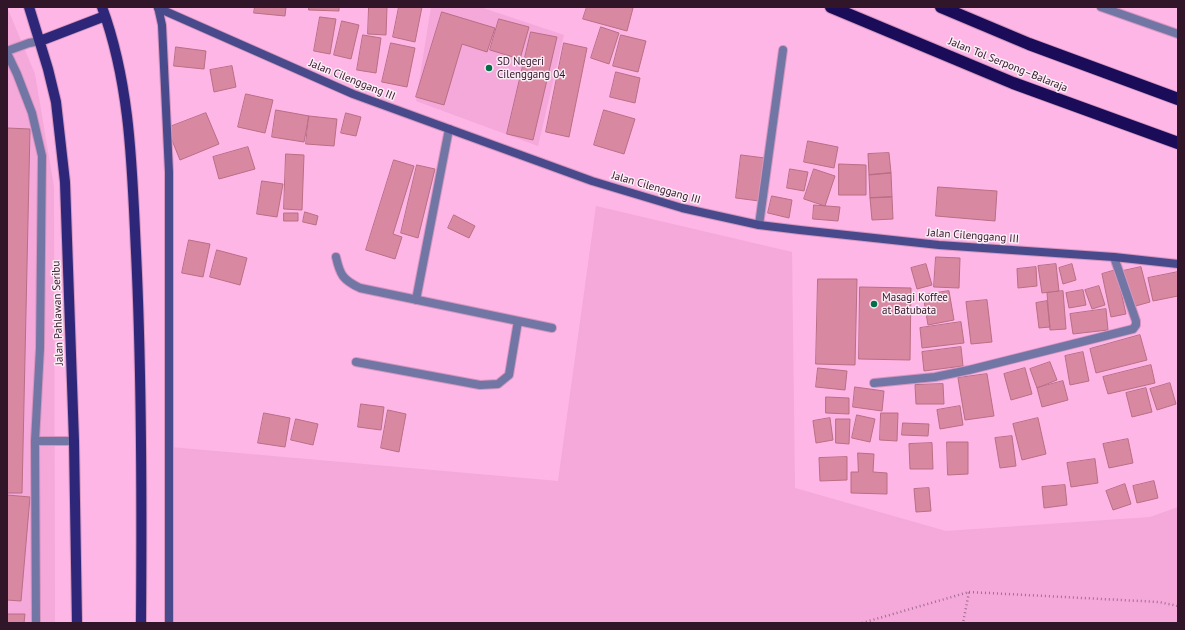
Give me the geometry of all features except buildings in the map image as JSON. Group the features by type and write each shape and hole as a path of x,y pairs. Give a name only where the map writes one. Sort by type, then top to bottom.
{"highway":[{"name":"Jalan Tol Serpong–Balaraja","path":"831,7 1013,82 1178,143"},
{"path":"941,7 1029,44 1178,99"}],"main road":[{"name":"Jalan Pahlawan Seribu","path":"29,7 48,69 56,102 65,182 74,441 77,623"},
{"path":"40,41 103,11 110,31 124,87 131,142 139,317 142,449 142,623"}],"street":[{"path":"1101,7 1178,34"},
{"path":"158,8 162,25 169,172 169,623"},
{"name":"Jalan Cilenggang III","path":"158,8 354,94 592,181 682,208 759,225 800,230 939,245 1114,257 1178,264"},
{"path":"36,623 35,441 40,348 42,156 32,113 7,52 29,43 40,41"},
{"path":"759,225 783,50"},
{"path":"416,300 449,129"},
{"path":"336,257 339,271 347,282 360,288 552,328"},
{"path":"874,383 935,377 1130,331 1135,327 1136,321 1114,257"},
{"path":"356,362 480,385 498,384 509,375 518,321"},
{"path":"35,441 74,441"}],"path":[{"path":"963,623 969,592"},
{"path":"862,623 969,592 1159,602 1178,606"}],"shaded area":[{"path":"7,7 35,74 54,187 55,623 7,623"},
{"name":"SD Negeri Cilenggang 04","path":"431,7 480,7 564,35 538,146 416,101"},
{"path":"596,206 792,252 795,488 946,531 1150,517 1178,507 1178,623 170,623 170,447 558,481"}],"place":[{"name":"SD Negeri Cilenggang 04","path":"489,68"},
{"name":"Masagi Koffee at Batubata","path":"874,304"}]}
